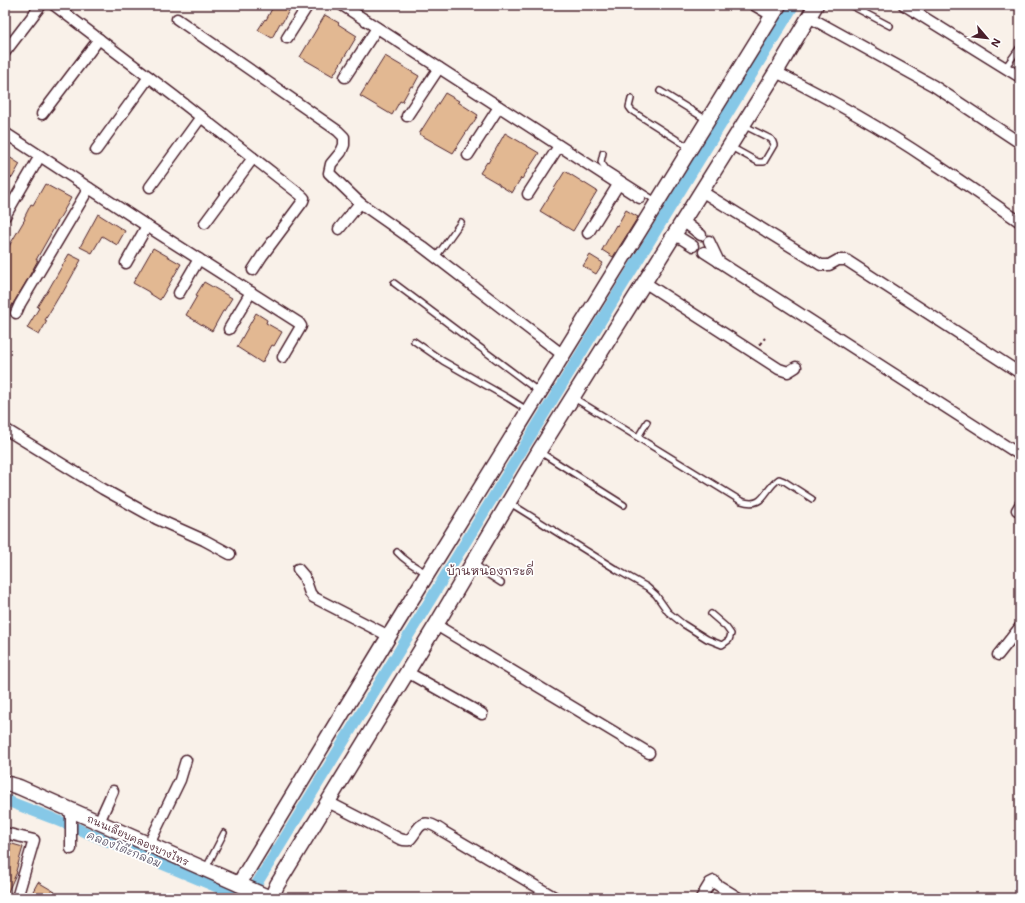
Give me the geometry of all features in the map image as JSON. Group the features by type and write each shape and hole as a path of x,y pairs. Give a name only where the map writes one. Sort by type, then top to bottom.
{"street":[{"path":"5,52 40,5"},
{"path":"54,5 304,198 253,270"},
{"path":"287,38 308,5"},
{"path":"342,5 640,198"},
{"path":"242,886 390,636 778,8 754,5"},
{"path":"904,5 1020,77"},
{"path":"270,897 436,626 539,451 776,72 812,11 934,86 1020,143"},
{"path":"177,19 338,131 344,137 344,145 341,152 332,164 329,173 360,203 436,257 563,355"},
{"path":"346,77 377,28"},
{"path":"42,114 99,39"},
{"path":"407,116 439,68"},
{"path":"776,72 814,91 876,126 928,159 1020,222"},
{"path":"96,150 149,77"},
{"path":"468,155 499,107"},
{"path":"150,187 201,117"},
{"path":"5,132 147,226 299,323 301,326 283,357"},
{"path":"528,194 558,146"},
{"path":"5,216 40,156"},
{"path":"205,223 253,158"},
{"path":"588,233 618,184"},
{"path":"16,313 89,188"},
{"path":"701,191 821,265 829,265 838,260 846,260 1020,373"},
{"path":"339,229 360,203"},
{"path":"683,220 701,235"},
{"path":"126,263 147,226"},
{"path":"674,234 693,246"},
{"path":"709,241 718,262"},
{"path":"704,252 1020,455"},
{"path":"179,293 199,259"},
{"path":"644,282 779,369 788,372 796,367"},
{"path":"229,329 251,292"},
{"path":"5,429 102,488 150,515 230,554"},
{"path":"298,569 304,576 313,597 390,636"},
{"path":"436,626 649,753"},
{"path":"998,655 1020,627"},
{"path":"407,672 482,714"},
{"path":"149,844 180,780 186,760"},
{"name":"ถนนเลียบคลองบางไทร","path":"5,783 19,787 71,812 99,822 270,897"},
{"path":"99,822 113,791"},
{"path":"328,802 405,841 409,840 424,824 429,824 556,898"},
{"path":"71,812 71,845"},
{"path":"5,832 34,840 17,898"},
{"path":"701,898 710,883 714,882 739,898"}],"lane":[{"path":"850,5 890,26"},
{"path":"1005,68 1020,47"},
{"path":"660,91 708,120"},
{"path":"631,99 629,107 632,111 691,148"},
{"path":"729,146 758,162 764,162 774,145 773,142 743,124"},
{"path":"603,153 601,162 606,169 658,202"},
{"path":"436,257 461,222"},
{"path":"394,283 540,392"},
{"path":"414,341 476,381 529,410"},
{"path":"573,398 741,501 749,504 756,503 779,479 812,499"},
{"path":"638,437 647,422"},
{"path":"539,451 624,505"},
{"path":"509,503 647,587 656,595 668,612 683,624 707,639 722,645 729,640 731,634 726,626 712,614"},
{"path":"397,552 403,559 428,574"},
{"path":"474,562 490,576 501,583"},
{"path":"206,870 224,834"}],"building":[{"path":"274,5 292,5 272,38 258,30 265,19 266,20"},
{"path":"325,15 357,36 333,76 300,57"},
{"path":"385,56 419,76 413,87 411,86 402,102 400,101 392,115 360,96"},
{"path":"445,93 478,115 453,153 419,134"},
{"path":"505,133 539,153 512,193 480,173 487,162 488,163"},
{"path":"9,157 20,164 5,188 5,164"},
{"path":"565,171 597,191 573,231 540,211"},
{"path":"45,184 71,198 36,260 38,260 26,282 5,317 5,253 25,219 24,218 31,204 33,205"},
{"path":"626,210 638,217 613,257 602,250"},
{"path":"98,214 125,231 117,245 102,236 92,253 80,247"},
{"path":"153,248 181,264 160,300 133,283"},
{"path":"69,254 81,260 62,294 61,293 45,320 47,321 39,335 27,328 39,308 37,307"},
{"path":"590,255 603,263 596,274 583,266"},
{"path":"204,282 232,298 212,331 186,315"},
{"path":"256,313 267,320 266,323 282,332 274,346 272,345 262,363 237,347"},
{"path":"5,842 23,847 16,871 17,872 5,898"},
{"path":"38,882 55,892 51,898 35,898 31,895"}],"waterway":[{"path":"248,898 794,5"},
{"name":"คลองโต๊ะกล่อม","path":"5,800 52,818 243,898"}],"district":[{"name":"บ้านหนองกระดี่","path":"490,571"}]}
